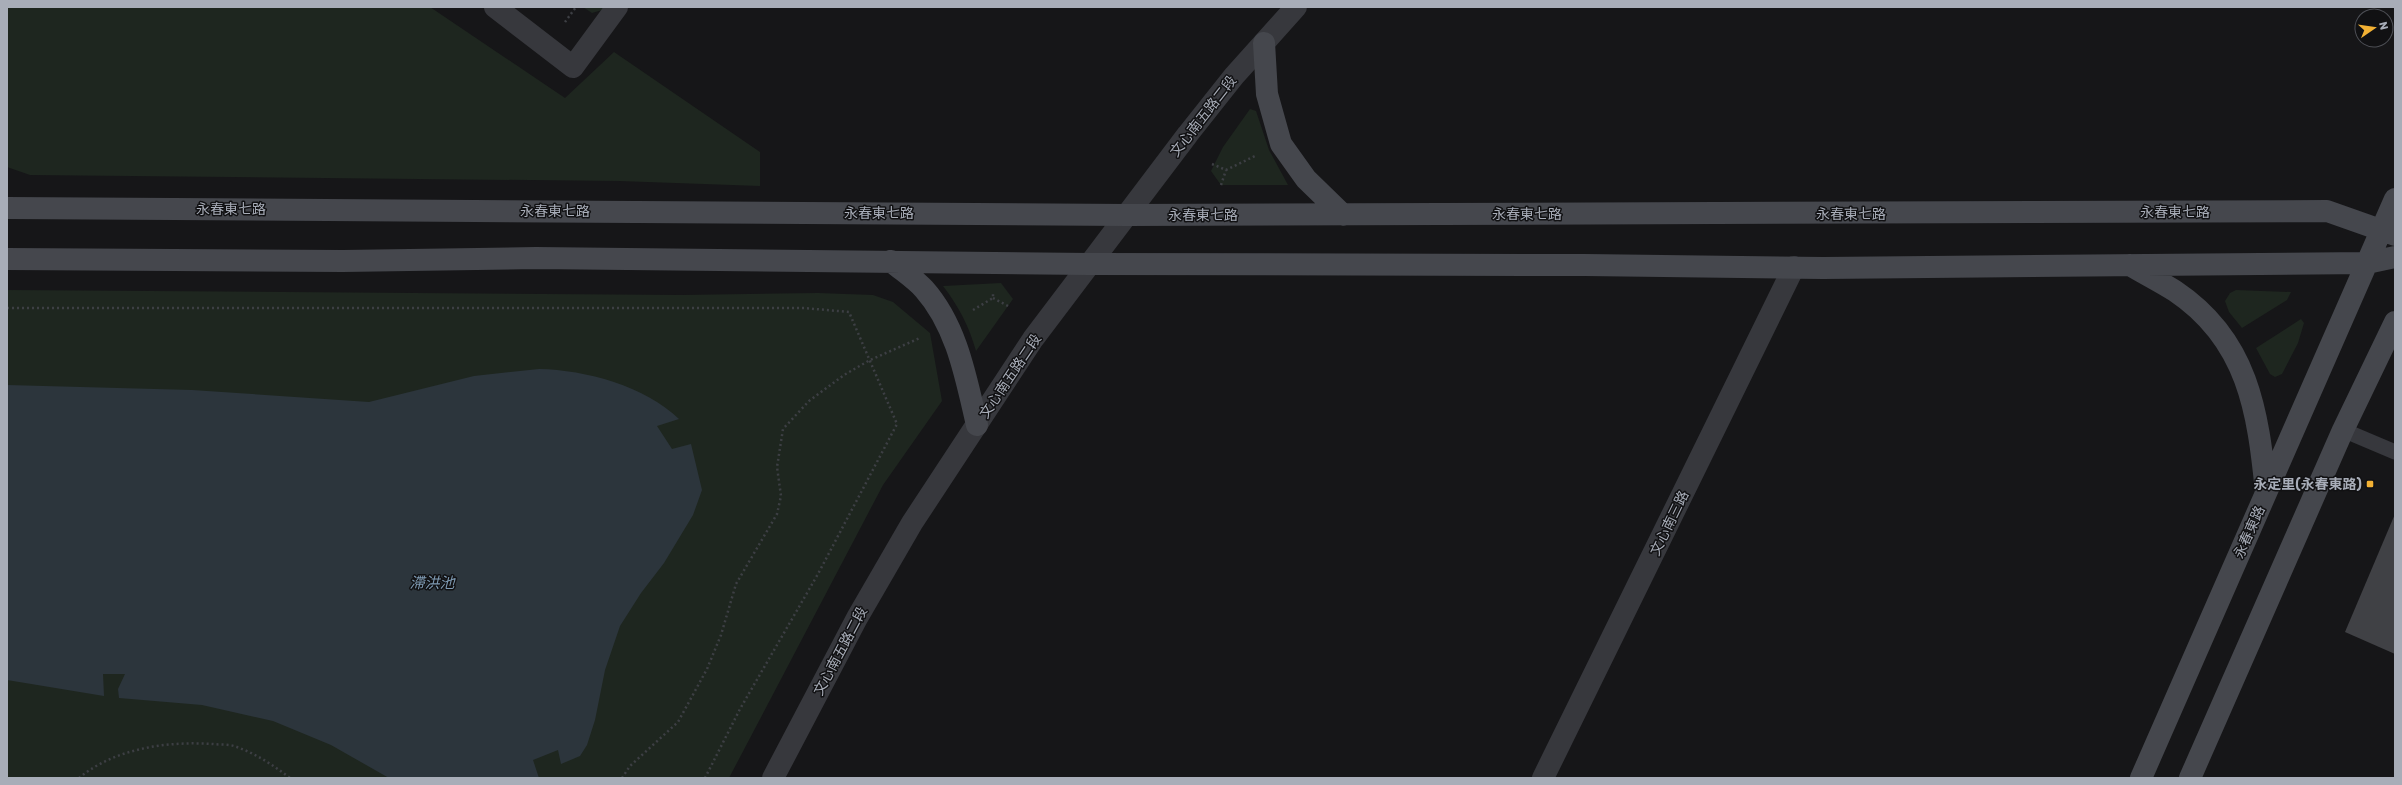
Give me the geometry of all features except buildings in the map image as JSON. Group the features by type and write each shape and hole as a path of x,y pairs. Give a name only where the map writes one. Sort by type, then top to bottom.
{"street":[{"path":"495,7 518,13 573,67 617,7"},
{"name":"文心南五路二段","path":"773,778 857,618 912,523 1033,339 1207,110 1296,7"},
{"path":"1264,43 1267,94 1281,144 1306,179 1342,215"},
{"path":"7,196 38,208"},
{"name":"永春東路","path":"2141,778 2367,263 2388,233 2395,199"},
{"name":"永春東七路","path":"7,208 1127,215 2327,211 2388,233"},
{"path":"7,259 343,261 536,258 1090,264 1794,267 2367,263 2395,256"},
{"path":"891,261 923,288 943,314 963,362 977,425"},
{"path":"2129,265 2176,291 2215,326 2231,348 2243,371 2252,398 2260,438 2266,494"},
{"name":"文心南三路","path":"1543,778 1794,267"},
{"path":"2190,778 2343,430 2395,322"}],"lane":[{"path":"2343,430 2395,452"}],"path":[{"path":"565,22 576,7"},
{"path":"1212,164 1226,170 1262,154"},
{"path":"1221,185 1226,170"},
{"path":"993,298 994,291"},
{"path":"993,298 1008,306"},
{"path":"969,312 993,298"},
{"path":"7,308 804,308 848,312 897,424 818,574 740,709 705,778"},
{"path":"622,778 630,766 678,722 707,669 721,634 736,584 777,514 781,496 777,467 783,429 809,401 844,375 870,360 924,336"},
{"path":"79,778 109,759 142,748 191,742 233,746 270,762 290,778"}],"shaded area":[{"path":"7,7 430,7 565,98 614,52 760,152 760,186 619,181 30,175 7,167"},
{"path":"583,7 605,7 602,10 592,13"},
{"path":"1250,109 1256,111 1269,150 1288,185 1221,185 1211,171 1223,147"},
{"path":"1001,283 1013,299 976,351 963,317 943,286"},
{"path":"7,290 682,295 818,293 873,295 893,302 930,333 942,401 883,485 729,778 7,778"},
{"path":"2236,290 2291,292 2287,300 2242,328 2229,312 2225,301 2230,293"},
{"path":"2301,319 2304,323 2298,343 2282,374 2275,377 2270,374 2256,348"}],"water":[{"name":"滯洪池","path":"539,369 576,373 614,382 649,397 665,407 679,419 657,426 672,449 691,444 702,490 693,515 664,563 641,593 620,626 605,670 595,720 587,745 580,756 561,764 558,750 533,760 539,778 389,778 331,745 273,721 202,705 119,698 118,689 125,674 103,674 104,696 7,680 7,385 192,390 369,402 474,376"}],"place":[{"name":"永定里(永春東路)","path":"2370,484"}]}
